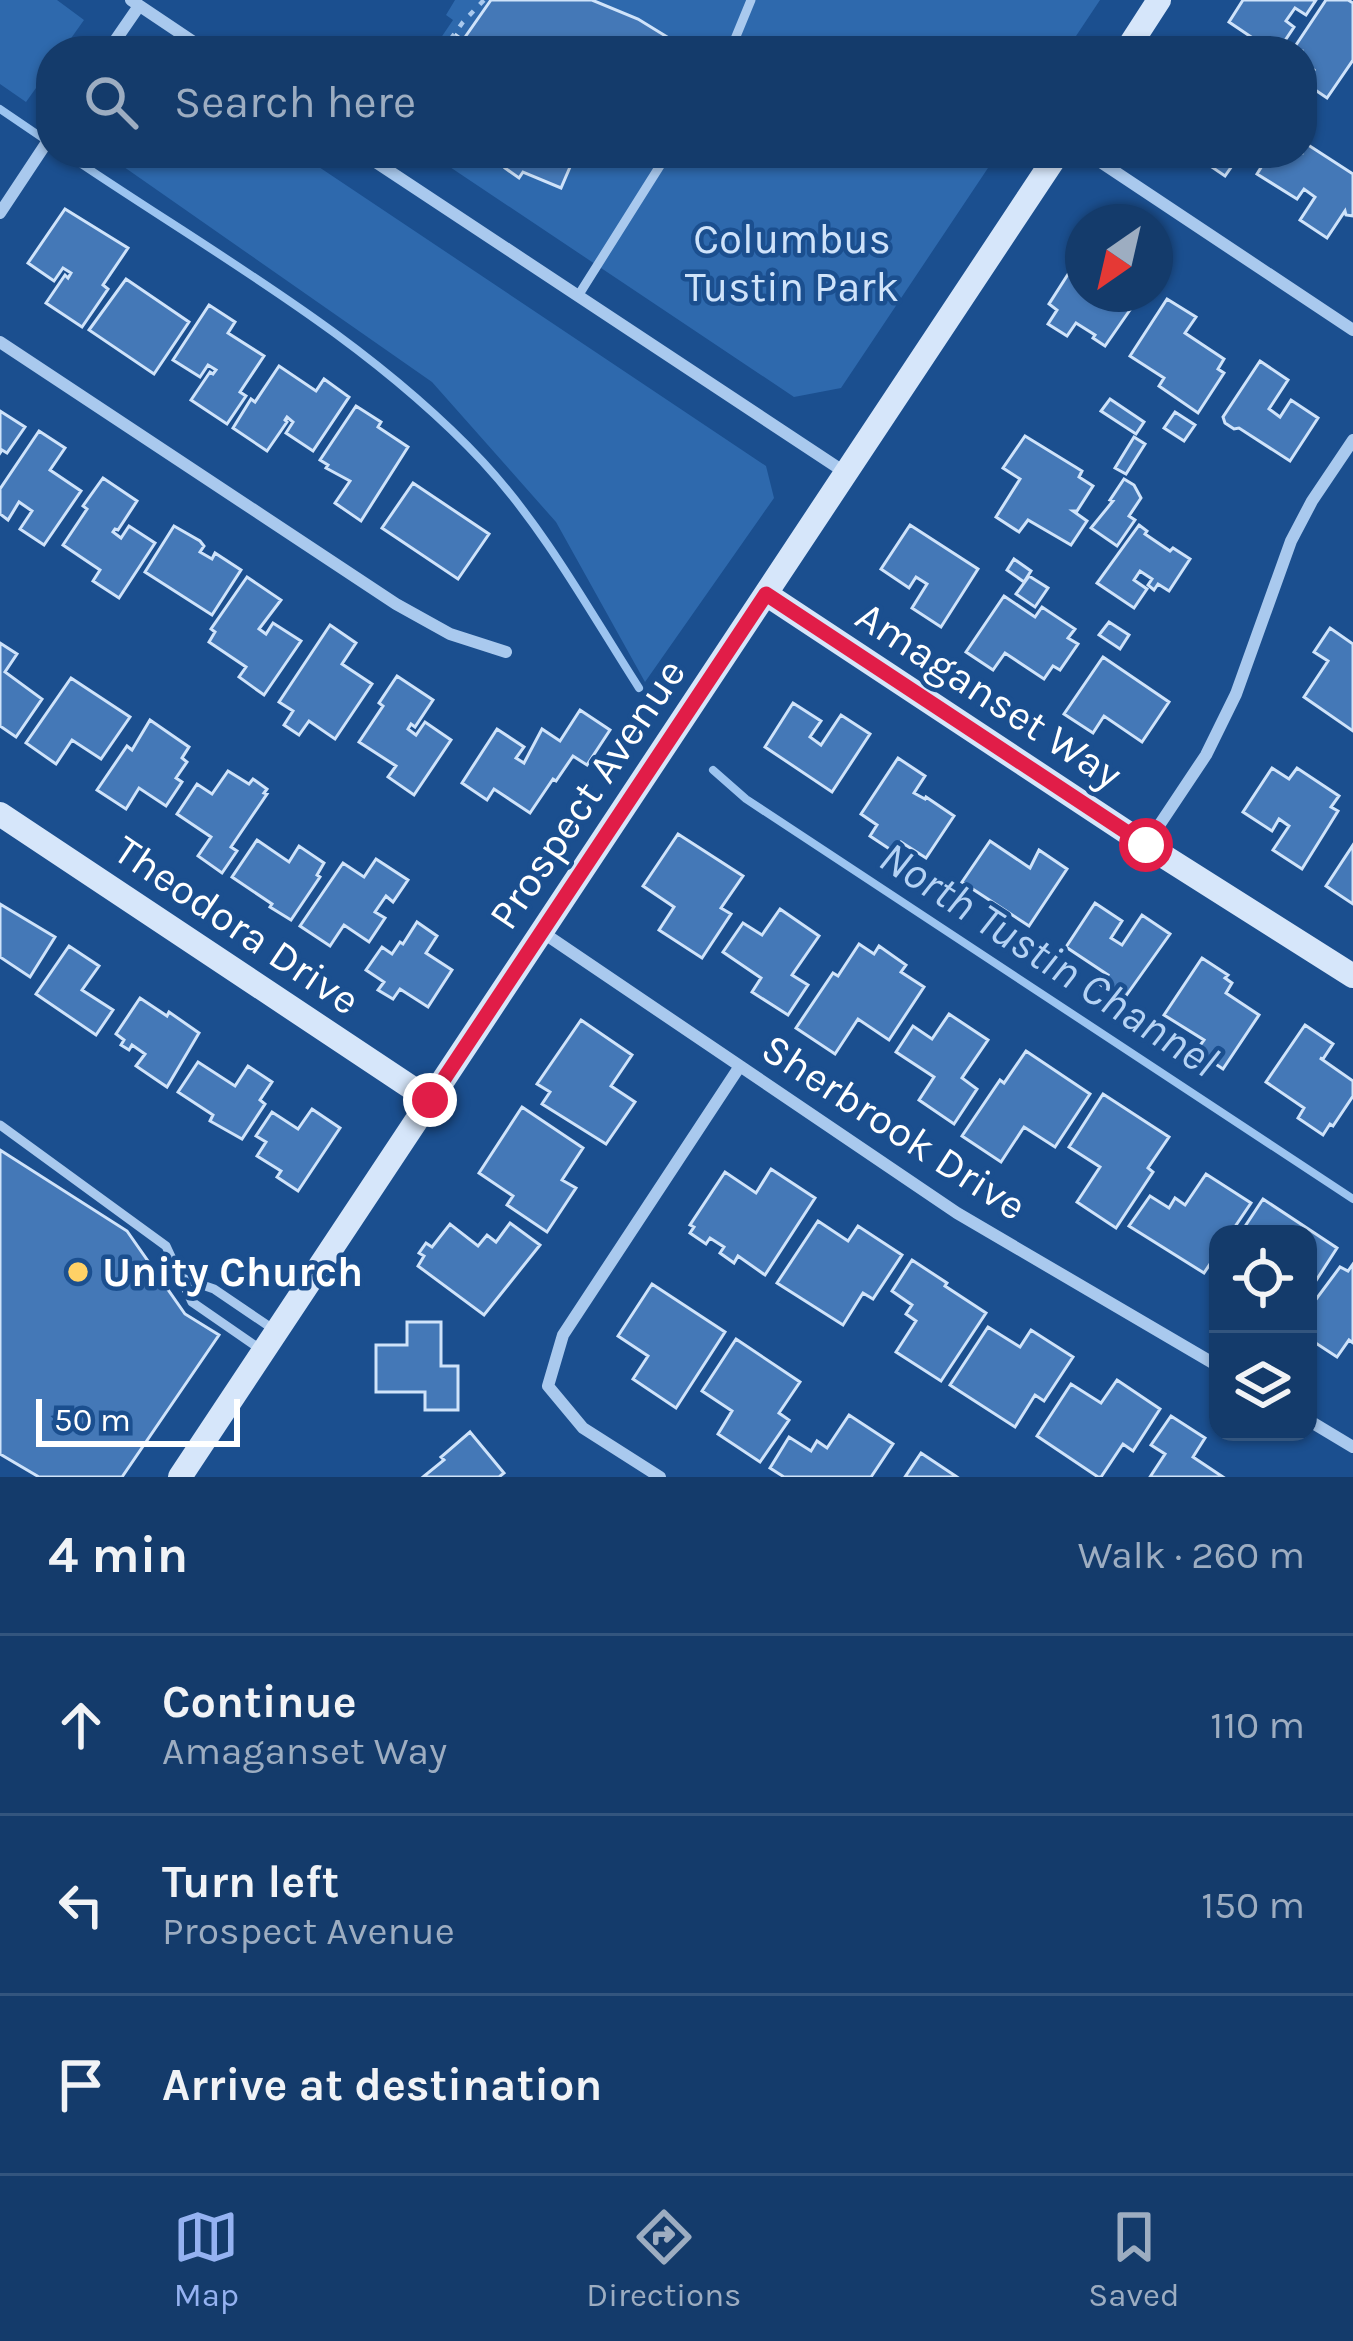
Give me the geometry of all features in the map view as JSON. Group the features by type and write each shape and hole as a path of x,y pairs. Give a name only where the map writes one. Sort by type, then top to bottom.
{"main road":[{"path":"1136,36 1160,0"},
{"name":"Prospect Avenue","path":"181,1477 1048,168"},
{"name":"Amaganset Way","path":"766,594 1353,976"},
{"name":"Theodora Drive","path":"0,814 430,1100"}],"street":[{"path":"117,36 135,3 184,36"},
{"path":"0,213 36,159"},
{"path":"385,168 846,473"},
{"path":"1110,168 1353,330"},
{"path":"0,342 395,604 450,634 506,652"},
{"path":"1146,845 1206,755 1236,694 1291,541 1353,440"},
{"name":"Sherbrook Drive","path":"542,932 957,1213 1209,1361"},
{"path":"660,1477 584,1429 548,1386 563,1335 740,1066"},
{"path":"1317,1425 1353,1447"}],"lane":[{"path":"736,36 751,0"},
{"path":"578,296 659,168"},
{"path":"0,1124 166,1246 192,1302 270,1341"},
{"path":"182,1278 214,1289 270,1341"}],"path":[{"path":"453,36 484,0"}],"green space":[{"path":"0,0 57,0 84,20 73,36 36,36 36,88 26,102 0,84"},
{"path":"455,0 1100,0 1076,36 442,36 453,20 446,15"},
{"path":"125,168 320,168 766,466 774,498 645,682 556,522 432,382"},
{"name":"Columbus Tustin Park","path":"451,168 988,168 841,388 794,397"}],"building":[{"path":"491,0 592,0 666,36 466,36"},
{"path":"1243,0 1316,0 1306,15 1295,8 1286,21 1294,27 1288,36 1250,36 1229,22"},
{"path":"1326,0 1353,3 1353,60 1327,98 1317,91 1317,36 1302,36"},
{"path":"1317,151 1353,174 1353,216 1345,211 1327,238 1300,220 1315,197 1304,189 1297,199 1257,174 1261,168 1317,168"},
{"path":"505,168 570,168 561,188 523,172 519,178"},
{"path":"65,209 128,248 82,327 46,303 71,273 63,268 54,281 28,263"},
{"path":"126,279 189,322 154,374 89,330"},
{"path":"1065,279 1065,312 1129,312 1105,346 1076,323 1067,336 1048,324 1057,310 1049,304"},
{"path":"1173,303 1196,317 1185,333 1224,359 1218,369 1224,373 1198,413 1159,386 1164,378 1130,356 1159,312 1173,312"},
{"path":"209,305 235,322 228,333 264,356 240,392 246,396 227,424 191,400 216,370 208,365 200,377 173,360"},
{"path":"1260,361 1288,380 1269,409 1280,417 1291,400 1318,418 1290,461 1234,429 1223,417"},
{"path":"279,366 316,391 324,379 349,397 313,451 286,433 293,422 287,417 267,451 233,428"},
{"path":"1110,399 1144,422 1136,434 1101,411"},
{"path":"356,406 408,447 361,521 335,503 350,481 320,460"},
{"path":"0,411 25,427 7,453 0,453"},
{"path":"1175,412 1195,425 1184,441 1164,428"},
{"path":"39,431 65,448 50,470 81,491 44,545 20,529 32,511 19,502 8,520 0,514 0,489"},
{"path":"1025,436 1082,471 1079,477 1093,486 1073,511 1087,521 1071,545 1028,520 1019,532 996,517 1020,479 1003,468"},
{"path":"1134,437 1145,444 1126,474 1115,468"},
{"path":"103,478 137,501 113,532 121,538 129,526 155,543 119,598 93,581 100,570 63,545"},
{"path":"1124,479 1141,498 1129,516 1135,520 1117,546 1091,528"},
{"path":"413,483 489,534 458,579 382,528"},
{"path":"910,525 978,569 941,627 912,608 927,584 916,577 909,588 881,569"},
{"path":"1139,525 1170,551 1173,548 1190,559 1169,591 1158,584 1154,590 1148,585 1152,579 1140,571 1134,580 1147,589 1134,608 1097,583"},
{"path":"174,526 200,541 204,546 200,552 212,559 215,553 241,570 212,615 145,572"},
{"path":"1014,559 1031,571 1024,582 1007,570"},
{"path":"1029,576 1048,588 1035,607 1016,594"},
{"path":"247,577 281,600 259,629 266,634 273,623 301,641 264,695 239,677 246,667 209,642 215,632 211,629"},
{"path":"1004,596 1035,617 1042,607 1075,629 1068,638 1078,644 1060,670 1053,666 1044,679 1005,653 993,670 966,652"},
{"path":"1109,622 1129,635 1120,649 1099,635"},
{"path":"330,625 356,643 342,664 372,684 335,739 309,721 299,735 284,725 293,711 279,702"},
{"path":"1330,628 1353,644 1353,731 1304,697 1328,661 1314,652"},
{"path":"0,643 17,654 5,672 42,699 16,737 0,726"},
{"path":"1103,657 1169,702 1142,742 1104,716 1093,733 1064,714"},
{"path":"397,676 433,700 415,727 411,724 408,729 416,735 425,722 451,740 414,795 388,777 396,766 359,742"},
{"path":"71,678 130,717 101,759 72,740 56,764 26,743"},
{"path":"793,703 821,721 810,737 821,745 841,715 870,734 832,792 765,747"},
{"path":"580,710 610,730 587,765 573,756 530,813 494,789 487,800 462,783 497,729 524,747 516,758 524,763 542,729 560,741"},
{"path":"150,720 189,747 182,758 187,762 176,778 182,782 166,806 139,788 126,809 97,790 127,746 132,750"},
{"path":"898,758 925,776 914,793 954,816 926,858 901,842 894,852 870,836 877,825 861,814"},
{"path":"1272,768 1289,779 1297,768 1339,796 1331,807 1338,811 1302,869 1273,850 1289,826 1279,819 1272,831 1243,812"},
{"path":"228,771 249,784 253,779 267,794 231,847 237,851 222,873 198,856 211,837 177,814 197,784 212,794"},
{"path":"678,834 743,876 721,908 731,914 702,958 659,930 674,907 643,886"},
{"path":"257,840 289,862 299,846 324,863 291,920 232,877"},
{"path":"990,841 1030,868 1039,850 1067,869 1029,926 962,882"},
{"path":"1353,845 1353,904 1326,886"},
{"path":"376,859 408,880 393,902 386,896 375,912 385,918 369,942 344,925 330,946 300,926 343,863 364,877"},
{"path":"1095,903 1122,921 1111,938 1122,945 1142,915 1170,934 1123,1000 1101,985 1108,975 1066,947"},
{"path":"0,904 55,937 30,977 0,957"},
{"path":"780,909 819,936 792,975 808,985 788,1015 752,992 761,978 723,952 743,923 762,935"},
{"path":"417,922 437,936 426,953 452,970 428,1007 400,989 393,999 378,990 384,982 366,970 382,947 392,954 403,944"},
{"path":"859,944 874,954 879,946 906,965 901,972 924,987 889,1040 858,1019 835,1054 796,1028"},
{"path":"69,946 99,966 82,990 113,1010 96,1035 36,994"},
{"path":"1202,958 1228,975 1225,978 1232,983 1226,993 1259,1015 1223,1069 1196,1051 1204,1040 1164,1015"},
{"path":"140,998 199,1033 167,1087 136,1066 145,1054 132,1045 129,1050 121,1045 124,1040 116,1034"},
{"path":"949,1014 988,1040 962,1078 977,1089 954,1124 919,1100 934,1077 896,1052 913,1026 932,1039"},
{"path":"581,1020 632,1055 611,1086 635,1102 606,1144 542,1104 550,1092 537,1084"},
{"path":"1305,1025 1333,1044 1320,1058 1353,1081 1353,1096 1323,1135 1298,1118 1304,1108 1266,1082"},
{"path":"1026,1051 1090,1094 1055,1147 1024,1127 1001,1162 962,1136"},
{"path":"198,1062 235,1086 248,1066 272,1082 260,1100 265,1104 242,1139 210,1121 213,1115 178,1092"},
{"path":"1103,1094 1169,1137 1148,1168 1153,1172 1116,1228 1077,1202 1100,1167 1069,1147"},
{"path":"522,1107 583,1148 562,1180 576,1188 547,1232 507,1205 513,1196 479,1173"},
{"path":"312,1109 340,1128 298,1191 277,1177 281,1171 257,1156 266,1142 256,1136 272,1112 298,1129"},
{"name":"Unity Church","path":"0,1150 127,1231 185,1314 219,1335 122,1477 39,1477 0,1454"},
{"path":"771,1169 815,1198 765,1275 738,1256 734,1263 720,1253 724,1247 710,1238 706,1244 690,1233 694,1227 690,1225 725,1172 756,1193"},
{"path":"1206,1174 1251,1203 1236,1225 1209,1225 1209,1266 1204,1273 1129,1226 1150,1196 1169,1208 1175,1198 1185,1205"},
{"path":"1263,1199 1302,1225 1246,1225"},
{"path":"818,1221 848,1241 858,1226 902,1255 873,1299 863,1293 843,1325 777,1283"},
{"path":"510,1223 540,1245 484,1315 418,1266 426,1243 432,1247 450,1224 478,1246 487,1235 496,1242"},
{"path":"1317,1235 1337,1248 1317,1279"},
{"path":"912,1260 986,1313 941,1381 896,1352 916,1321 906,1314 912,1305 892,1291"},
{"path":"1353,1264 1353,1343 1349,1340 1337,1357 1317,1344 1317,1298 1340,1267 1348,1271"},
{"path":"652,1284 725,1332 676,1408 633,1379 648,1356 618,1336"},
{"path":"407,1322 441,1322 441,1366 458,1366 458,1410 425,1410 425,1392 376,1392 376,1345 407,1345"},
{"path":"988,1327 1020,1347 1031,1330 1073,1357 1044,1401 1035,1395 1015,1427 950,1385"},
{"path":"736,1339 800,1382 779,1413 789,1420 760,1462 718,1434 732,1411 702,1391"},
{"path":"1117,1380 1160,1409 1133,1451 1123,1444 1098,1477 1037,1436 1071,1384 1101,1403"},
{"path":"849,1415 893,1444 871,1477 784,1477 770,1468 789,1437 811,1451 817,1441 827,1448"},
{"path":"1171,1416 1205,1438 1193,1457 1223,1477 1150,1477 1165,1454 1151,1445"},
{"path":"470,1432 504,1473 499,1477 423,1477 444,1460 441,1457"},
{"path":"921,1453 957,1477 905,1477"}],"waterway":[{"name":"North Tustin Channel","path":"0,109 36,133"},
{"name":"North Tustin Channel","path":"88,168 283,296 437,416 527,515 639,688"},
{"name":"North Tustin Channel","path":"713,770 746,799 1353,1199"}],"place":[{"name":"Unity Church","path":"78,1272"}],"route":[{"path":"430,1100 766,594 1146,845"}]}
